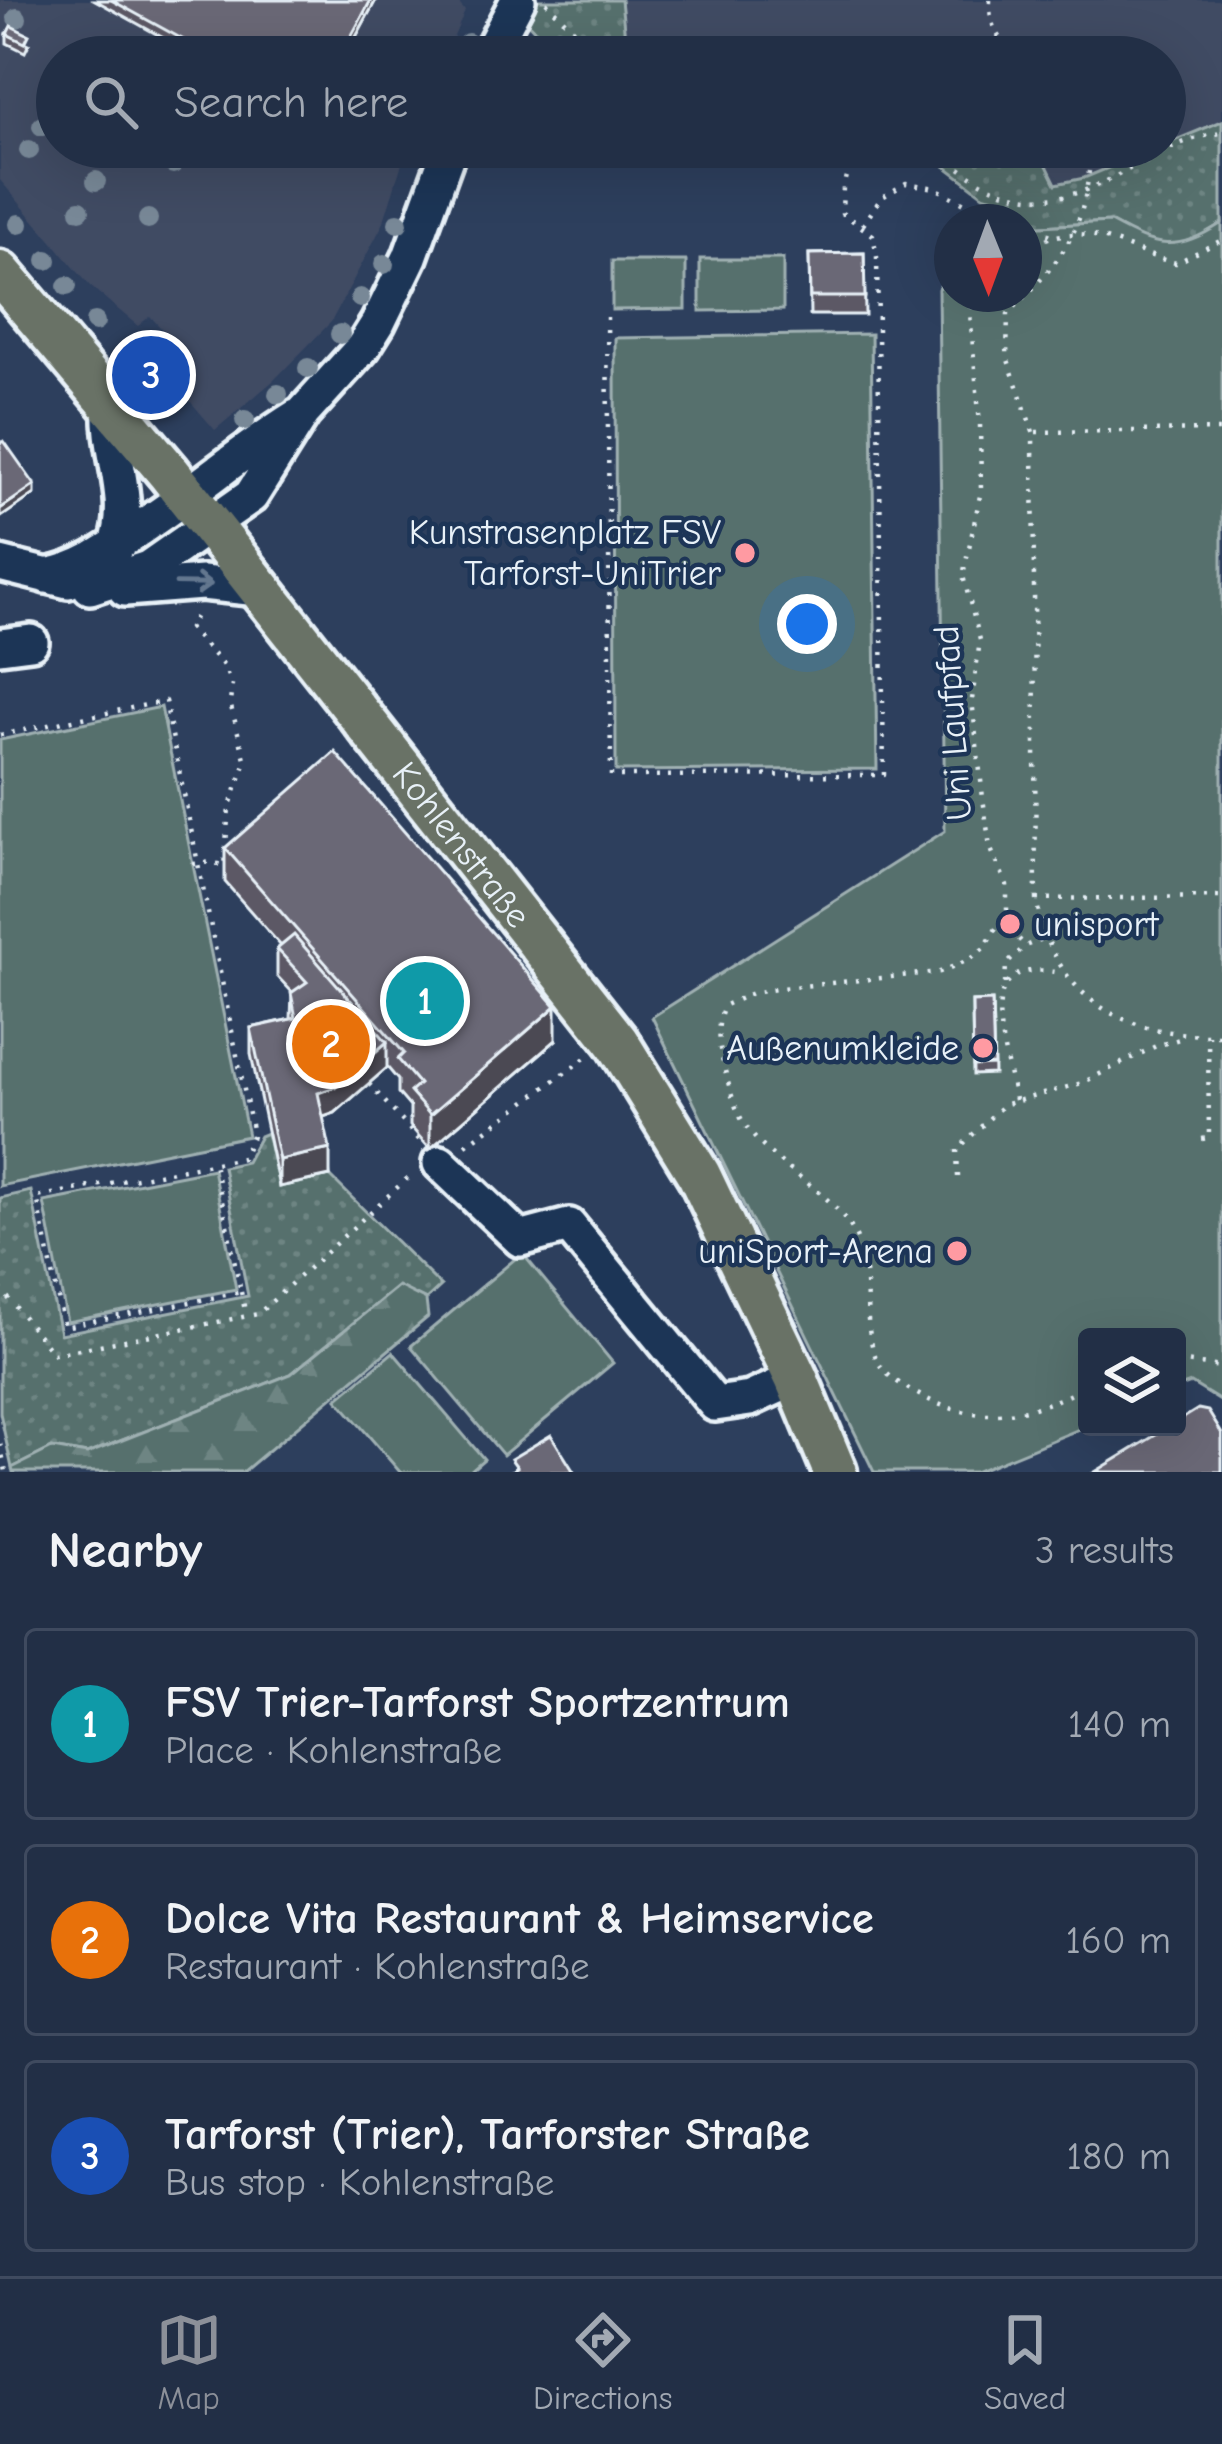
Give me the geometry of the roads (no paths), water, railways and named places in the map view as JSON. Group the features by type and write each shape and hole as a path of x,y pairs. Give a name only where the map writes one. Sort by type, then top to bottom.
{"main road":[{"name":"Kohlenstraße","path":"0,273 199,512 617,1042 699,1175 796,1378 835,1472"}],"street":[{"path":"499,36 518,0"},
{"path":"46,576 97,560 116,547 199,512 251,496 303,412 363,347 378,323 410,257 442,168"},
{"path":"111,405 110,438 124,497 123,527 116,547"},
{"path":"90,587 148,568 199,512"},
{"path":"0,564 90,587 202,583 259,589"},
{"path":"437,1160 520,1239 568,1226 715,1404 750,1399 796,1378"}],"place":[{"name":"Tarforst (Trier), Tarforster Straße","path":"151,375"},
{"name":"Kunstrasenplatz FSV Tarforst-UniTrier","path":"745,553"},
{"name":"unisport","path":"1010,924"},
{"name":"FSV Trier-Tarforst Sportzentrum","path":"425,1001"},
{"name":"Dolce Vita Restaurant & Heimservice","path":"331,1044"},
{"name":"Außenumkleide","path":"983,1048"},
{"name":"uniSport-Arena","path":"957,1251"}]}
